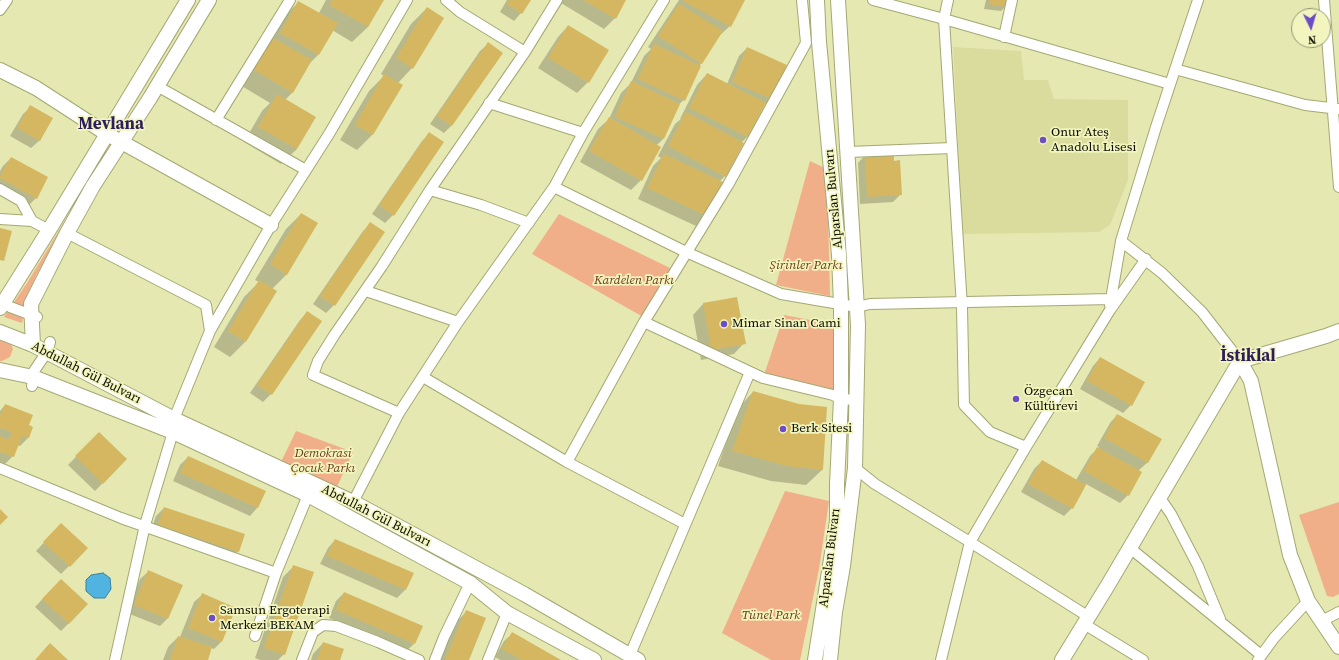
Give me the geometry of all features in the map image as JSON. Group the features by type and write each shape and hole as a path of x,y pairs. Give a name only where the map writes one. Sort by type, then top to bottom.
{"main road":[{"path":"1,303 49,230 188,0"},
{"path":"33,345 34,316 31,304 67,233 93,186 157,86 209,0"},
{"name":"Alparslan Bulvarı","path":"815,660 837,521 837,484 841,399 841,305 839,255 812,43 817,0"},
{"name":"Alparslan Bulvarı","path":"830,660 835,612 844,558 855,468 858,325 838,0"},
{"path":"0,70 36,88 108,134 271,225"},
{"path":"1062,660 1240,362 1326,336 1339,330"},
{"name":"Abdullah Gül Bulvarı","path":"0,332 33,345 48,347 174,425 308,495 470,583 507,613 594,660"},
{"path":"1240,362 1251,381 1290,555 1308,601 1339,646"},
{"name":"Abdullah Gül Bulvarı","path":"0,370 33,382 174,425 353,502 524,594 634,658"}],"street":[{"path":"0,10 7,0"},
{"path":"216,120 290,0"},
{"path":"115,660 145,525 174,425 210,331 271,225 329,134 407,0"},
{"path":"446,0 460,12 525,52"},
{"path":"399,412 313,375 318,361 335,334 366,291 430,190 525,52 557,0"},
{"path":"353,502 399,412 458,322 554,187 583,133 664,0"},
{"path":"568,462 644,322 728,185 812,43 802,0"},
{"path":"872,0 944,19 1170,84"},
{"path":"948,0 944,19 962,302 964,405 990,432 1026,447"},
{"path":"1004,37 1012,0"},
{"path":"1111,305 1122,241 1170,84 1198,0"},
{"path":"1324,0 1336,108 1339,187"},
{"path":"1175,69 1305,105 1336,108"},
{"path":"157,86 306,170"},
{"path":"489,103 583,133"},
{"path":"848,152 952,148"},
{"path":"554,187 686,252 781,294 856,307 870,304 962,302 1111,305"},
{"path":"0,189 21,201 32,221"},
{"path":"430,190 480,205 529,223"},
{"path":"0,219 32,221 49,230"},
{"path":"67,233 206,305 210,331"},
{"path":"1122,241 1146,259 1202,312 1240,362"},
{"path":"941,660 970,542 1111,305 1146,259"},
{"path":"366,291 458,322"},
{"path":"1,303 34,316"},
{"path":"644,322 763,378 833,395 841,399 857,400"},
{"path":"33,382 34,372 48,347"},
{"path":"634,658 685,524 750,372"},
{"path":"423,377 568,462 685,524"},
{"path":"0,468 121,518 145,525 276,573"},
{"path":"855,468 875,484 970,542 1087,620 1143,660"},
{"path":"256,636 276,573 308,495"},
{"path":"1160,498 1171,514 1198,566 1220,621"},
{"path":"1130,548 1220,621 1260,658 1274,638 1308,601"},
{"path":"435,660 444,637 470,583"},
{"path":"1322,621 1339,612"},
{"path":"488,660 507,613"},
{"path":"302,660 314,632 323,625 336,626 419,660"}],"shaded area":[{"name":"Onur Ateş Anadolu Lisesi","path":"953,47 1021,51 1024,80 1048,80 1054,99 1128,100 1128,180 1110,225 1099,232 963,234"}],"green space":[{"path":"112,144 37,274 27,296 22,323 4,317 27,283"},
{"name":"Şirinler Parkı","path":"810,161 827,169 830,296 776,285"},
{"name":"Kardelen Parkı","path":"559,214 672,269 645,318 532,254"},
{"path":"784,315 837,325 833,395 763,378"},
{"path":"0,337 10,342 13,349 10,357 2,361 0,361"},
{"name":"Demokrasi Çocuk Parkı","path":"296,431 353,452 336,489 280,464"},
{"name":"Tünel Park","path":"785,491 829,501 819,569 800,660 771,660 722,633"},
{"path":"1339,502 1339,594 1333,597 1327,596 1299,515"}],"water":[{"path":"103,573 110,578 111,589 105,598 94,598 86,591 86,580 91,575"}],"building":[{"path":"332,0 384,0 368,27 329,5"},
{"path":"509,0 531,0 522,14 507,4"},
{"path":"583,0 626,0 616,19"},
{"path":"683,0 745,0 731,27"},
{"path":"990,0 1008,0 1007,7 989,4"},
{"path":"298,1 338,23 319,55 280,33"},
{"path":"679,4 723,31 702,64 658,36"},
{"path":"427,7 444,18 413,69 396,58"},
{"path":"568,25 609,50 589,83 548,58"},
{"path":"273,38 312,60 293,93 254,70"},
{"path":"488,42 503,53 452,126 437,116"},
{"path":"654,44 701,66 685,101 638,79"},
{"path":"747,47 787,65 772,99 732,82"},
{"path":"707,73 766,103 748,137 689,108"},
{"path":"384,74 403,85 373,135 355,125"},
{"path":"631,81 680,104 664,139 615,117"},
{"path":"277,94 316,117 297,149 258,127"},
{"path":"30,105 53,118 40,141 17,128"},
{"path":"686,112 744,143 726,177 668,146"},
{"path":"609,117 661,147 642,181 589,151"},
{"path":"429,132 444,142 394,216 379,205"},
{"path":"894,153 894,161 900,160 902,195 867,197 865,154"},
{"path":"664,154 723,182 707,216 647,188"},
{"path":"11,157 48,177 37,199 0,178"},
{"path":"301,213 318,223 287,275 270,264"},
{"path":"370,222 385,232 335,306 320,296"},
{"path":"0,228 12,231 4,261 0,260"},
{"path":"259,280 277,291 246,342 228,331"},
{"name":"Mimar Sinan Cami","path":"737,297 746,344 711,350 703,303"},
{"path":"307,311 322,321 272,395 257,385"},
{"path":"1100,357 1145,382 1132,406 1087,381"},
{"name":"Berk Sitesi","path":"753,391 799,404 827,407 823,470 787,466 732,451"},
{"path":"5,404 33,415 29,425 33,427 29,438 22,436 14,457 0,452 0,436 9,440 12,432 0,428 0,414 1,415"},
{"path":"1117,414 1162,439 1148,463 1104,438"},
{"path":"99,432 127,459 103,484 75,456"},
{"path":"1097,447 1142,472 1129,496 1084,471"},
{"path":"188,456 266,491 258,508 180,473"},
{"path":"1042,460 1086,485 1073,509 1028,484"},
{"path":"164,507 245,534 239,552 158,525"},
{"path":"0,509 8,517 0,525"},
{"path":"61,523 88,548 70,567 43,542"},
{"path":"335,539 414,573 406,590 327,556"},
{"path":"293,565 314,572 285,655 264,648"},
{"path":"148,570 183,585 168,619 134,605"},
{"path":"61,579 88,604 69,624 42,599"},
{"path":"344,592 423,626 415,644 336,610"},
{"name":"Samsun Ergoterapi Merkezi BEKAM","path":"202,593 236,608 222,642 188,628"},
{"path":"466,610 486,618 469,660 445,660"},
{"path":"512,632 561,660 522,660 502,649"},
{"path":"178,636 212,647 208,660 170,660"},
{"path":"323,642 344,649 340,660 317,660"},
{"path":"50,643 68,660 35,660"}],"place":[{"name":"Onur Ateş Anadolu Lisesi","path":"1043,140"},
{"name":"Mimar Sinan Cami","path":"724,324"},
{"name":"Özgecan Kültürevi","path":"1016,399"},
{"name":"Berk Sitesi","path":"783,429"},
{"name":"Samsun Ergoterapi Merkezi BEKAM","path":"212,618"}],"district":[{"name":"Mevlana","path":"111,125"},
{"name":"İstiklal","path":"1248,357"}]}
